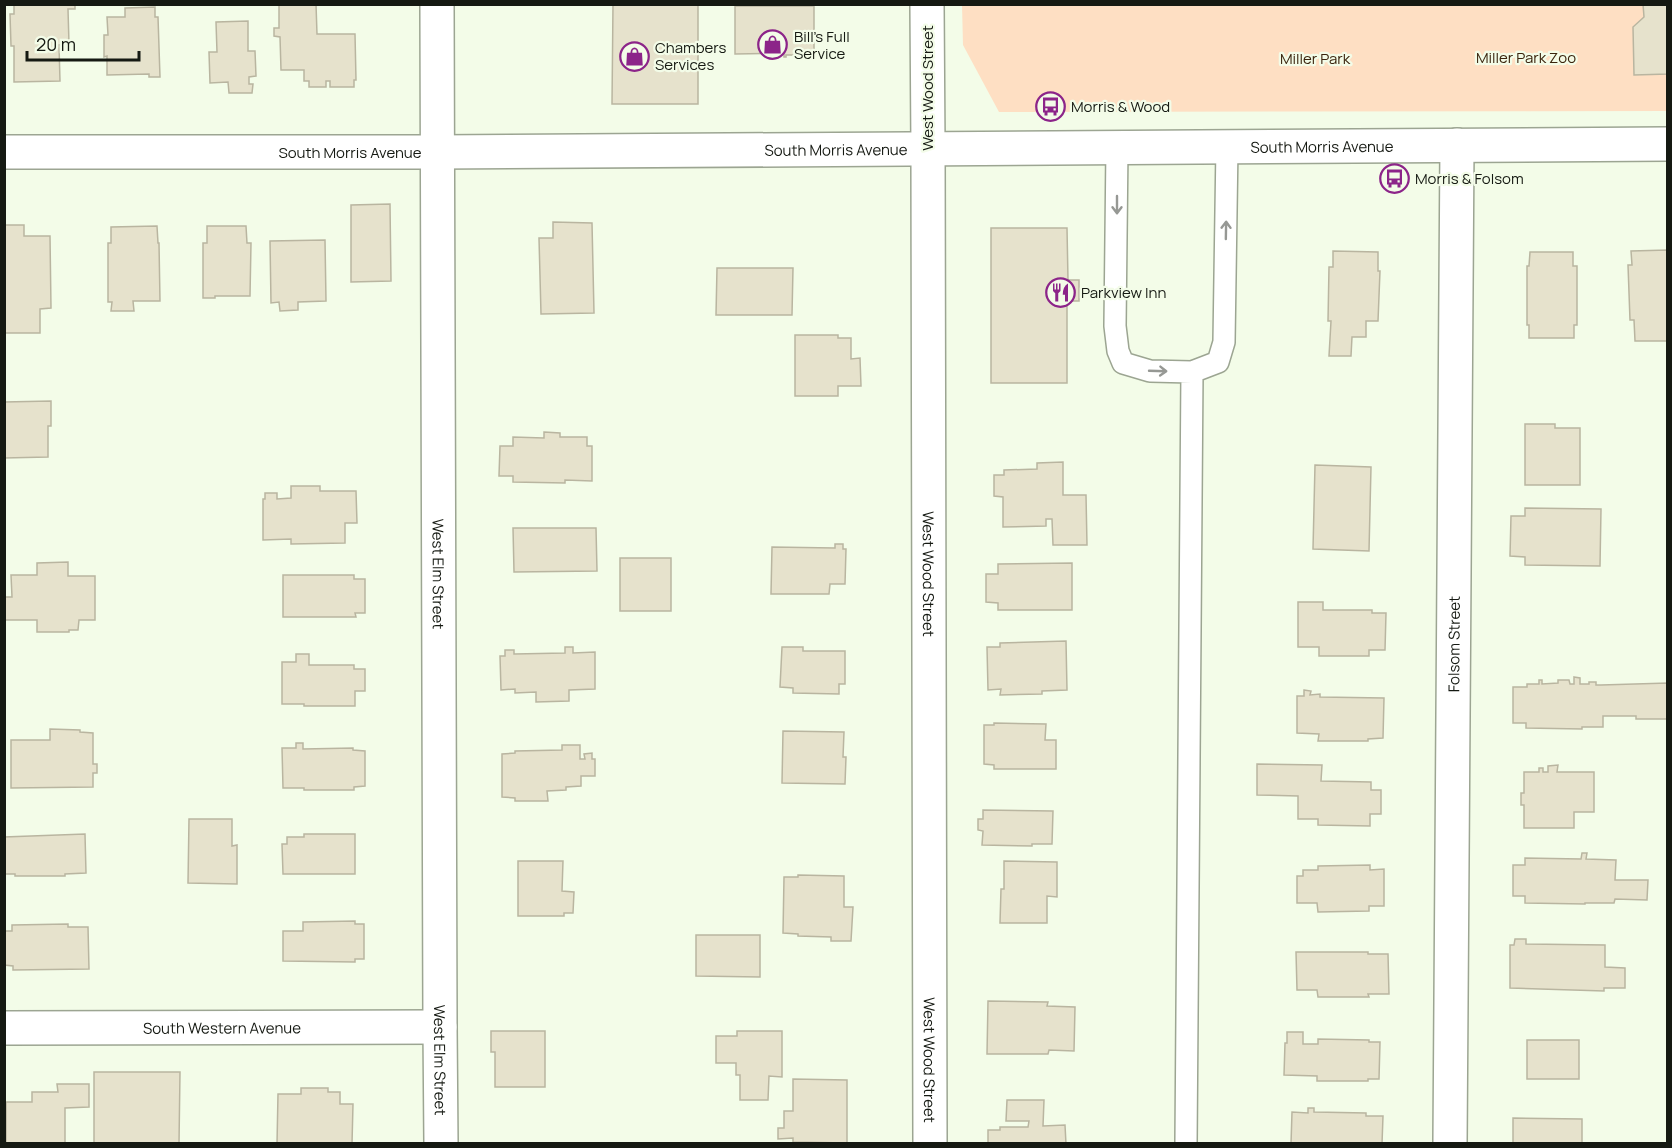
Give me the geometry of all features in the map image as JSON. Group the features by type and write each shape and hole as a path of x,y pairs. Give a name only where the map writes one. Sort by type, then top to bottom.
{"street":[{"name":"West Elm Street","path":"437,4 441,1143"},
{"name":"West Wood Street","path":"927,4 930,1143"},
{"name":"South Morris Avenue","path":"4,152 437,152 1668,144"},
{"name":"Folsom Street","path":"1450,1143 1457,145"},
{"name":"South Western Avenue","path":"4,1028 440,1027"}],"lane":[{"path":"1117,147 1115,326 1118,351 1123,363 1150,371 1192,372 1218,362 1224,342 1227,146"},
{"path":"1186,1143 1192,372"}],"green space":[{"name":"Miller Park","path":"962,5 1667,5 1667,111 999,112 963,45"}],"building":[{"path":"14,4 75,4 75,9 68,9 69,44 59,45 60,81 14,82 14,46 11,46 10,14 14,14"},
{"path":"279,4 316,4 317,34 355,34 356,80 354,80 354,87 330,87 330,81 326,81 326,87 309,87 309,81 304,81 304,70 281,70 280,37 274,36 274,28 279,28"},
{"path":"613,4 698,4 698,104 612,104"},
{"path":"1643,4 1668,4 1668,74 1634,75 1633,27 1644,17"},
{"path":"735,6 814,6 814,55 786,55 784,57 784,53 735,54"},
{"path":"155,7 155,17 158,17 160,77 149,77 149,74 107,75 104,35 108,35 107,17 125,17 125,8"},
{"path":"248,21 248,51 255,51 256,76 249,77 249,84 253,84 252,93 229,93 228,82 210,83 209,52 217,52 216,22"},
{"path":"390,204 391,281 351,282 351,205"},
{"path":"553,222 592,223 594,313 541,314 539,238 553,238"},
{"path":"4,225 24,225 24,236 50,236 51,308 40,309 40,333 4,333"},
{"path":"157,226 160,301 133,301 134,311 111,311 112,302 108,302 108,243 111,243 111,227"},
{"path":"207,226 246,226 247,243 251,243 250,296 203,298 203,243 207,243"},
{"path":"991,228 1067,228 1068,280 1079,280 1079,301 1067,301 1067,383 991,383"},
{"path":"325,240 326,301 298,302 298,310 280,311 279,302 271,303 270,241"},
{"path":"1668,250 1668,341 1635,341 1634,320 1630,320 1628,265 1632,265 1631,251"},
{"path":"1333,251 1378,252 1378,271 1380,271 1378,321 1366,321 1366,337 1352,337 1351,356 1329,356 1331,321 1328,321 1329,267 1333,267"},
{"path":"1530,252 1573,252 1573,266 1577,266 1577,325 1574,325 1574,338 1529,338 1527,266 1529,266"},
{"path":"717,268 793,268 792,315 716,315"},
{"path":"795,335 838,335 838,338 851,338 851,359 860,358 861,386 838,386 838,396 795,396"},
{"path":"51,401 48,457 4,458 4,402"},
{"path":"1525,424 1555,424 1555,428 1580,428 1580,485 1525,485"},
{"path":"544,432 560,433 560,437 587,437 587,446 592,446 592,481 513,482 513,476 499,476 500,446 513,446 513,437 544,438"},
{"path":"1063,462 1063,495 1086,495 1087,545 1053,545 1052,519 1046,519 1046,526 1003,527 1003,497 994,496 994,475 1004,475 1004,470 1037,469 1037,463"},
{"path":"1315,465 1371,467 1369,551 1313,549"},
{"path":"291,486 320,486 320,491 356,491 357,523 345,523 345,543 291,544 291,539 263,540 265,493 277,493 277,499 291,498"},
{"path":"1525,508 1601,509 1600,566 1525,565 1525,557 1510,556 1511,516 1525,516"},
{"path":"513,528 596,528 597,571 514,572"},
{"path":"835,544 843,544 843,549 846,549 845,584 830,584 829,594 771,594 772,547 835,548"},
{"path":"620,558 671,558 671,611 620,611"},
{"path":"68,562 68,576 95,576 95,620 79,620 78,630 69,630 69,632 37,632 37,620 4,620 4,597 12,597 11,575 37,575 37,563"},
{"path":"1072,563 1072,610 998,610 998,603 986,602 986,574 998,574 998,564"},
{"path":"283,575 354,575 354,579 365,579 365,613 355,613 356,617 283,617"},
{"path":"1298,602 1323,602 1323,610 1372,610 1372,613 1386,613 1385,650 1369,650 1369,656 1319,656 1319,647 1298,647"},
{"path":"1066,641 1067,690 1042,691 1042,694 1000,695 1001,689 988,690 987,647 1000,647 1000,643"},
{"path":"565,647 573,647 573,653 595,652 595,689 569,690 569,701 536,702 536,692 515,693 515,689 501,690 500,656 505,656 505,650 514,650 514,654 565,653"},
{"path":"782,647 803,647 803,651 845,651 845,684 839,684 839,694 793,693 793,688 780,687"},
{"path":"296,654 309,654 309,665 354,665 354,669 365,669 365,691 355,691 355,706 282,704 282,662 296,662"},
{"path":"1574,677 1580,678 1580,684 1589,684 1589,682 1596,682 1596,685 1668,683 1668,719 1603,716 1603,727 1582,727 1582,729 1526,728 1526,723 1513,723 1513,687 1539,684 1539,680 1542,680 1542,684 1569,680 1570,684 1574,684"},
{"path":"1304,690 1311,691 1310,695 1320,694 1320,697 1384,698 1383,738 1368,739 1368,741 1318,741 1319,734 1297,733 1297,696 1304,696"},
{"path":"994,723 1046,724 1045,740 1056,740 1056,769 994,769 994,765 984,764 984,725 994,725"},
{"path":"50,729 93,733 93,764 97,764 97,773 93,773 93,787 11,788 11,740 50,740"},
{"path":"783,731 844,732 845,784 782,783"},
{"path":"296,743 303,743 303,749 353,748 353,750 365,751 365,786 354,787 354,790 283,788 282,748 296,748"},
{"path":"562,745 580,745 580,759 585,759 584,754 592,753 592,759 595,759 595,776 581,776 581,786 547,791 548,801 515,801 515,798 502,797 502,754 515,753 515,751 562,750"},
{"path":"1257,764 1322,765 1321,781 1371,782 1371,790 1381,790 1381,814 1370,814 1370,826 1318,825 1318,819 1298,819 1298,796 1257,795"},
{"path":"1558,765 1557,772 1594,772 1594,812 1574,812 1574,828 1524,828 1524,805 1521,805 1521,793 1524,793 1524,772 1539,772 1539,768 1543,768 1543,772 1548,772 1548,766"},
{"path":"983,810 1053,811 1052,844 982,845 983,831 978,830 978,819 983,819"},
{"path":"189,819 232,819 232,846 237,845 237,884 188,883"},
{"path":"85,834 86,873 65,874 65,876 4,874 4,837"},
{"path":"304,834 355,834 355,874 283,874 282,844 287,844 287,837 304,837"},
{"path":"1582,853 1587,853 1586,859 1616,860 1615,880 1648,880 1647,900 1615,899 1614,903 1585,904 1525,903 1525,896 1513,896 1513,865 1525,865 1525,858 1581,859"},
{"path":"518,861 563,861 562,891 574,892 573,913 564,913 564,916 518,916"},
{"path":"1004,861 1057,862 1057,897 1047,896 1047,923 1000,923 1001,889 1004,889"},
{"path":"1370,865 1370,870 1384,869 1384,906 1369,906 1369,911 1318,912 1317,903 1297,903 1297,876 1303,876 1303,870 1318,870 1318,866"},
{"path":"798,875 844,876 844,907 853,907 851,941 831,941 831,937 783,933 784,877 798,877"},
{"path":"355,921 355,924 364,924 364,959 355,959 355,962 283,961 283,931 303,931 303,922"},
{"path":"68,924 68,927 88,927 89,969 13,970 13,966 4,965 4,931 12,931 12,925"},
{"path":"696,935 760,935 760,977 696,976"},
{"path":"1515,939 1526,939 1526,944 1605,945 1605,967 1625,968 1625,988 1604,988 1604,991 1510,988 1510,945 1514,945"},
{"path":"1296,952 1388,954 1389,994 1368,994 1369,997 1318,997 1317,990 1297,990"},
{"path":"988,1001 1048,1002 1047,1006 1075,1007 1074,1051 1049,1050 1048,1054 987,1054"},
{"path":"491,1031 545,1031 545,1087 495,1087 495,1052 491,1052"},
{"path":"737,1031 782,1031 782,1077 769,1076 768,1100 740,1100 740,1075 736,1075 736,1063 716,1063 716,1036 737,1036"},
{"path":"1287,1032 1303,1032 1303,1044 1318,1044 1318,1039 1380,1042 1379,1079 1317,1081 1317,1076 1284,1075"},
{"path":"1527,1040 1579,1040 1579,1079 1527,1079"},
{"path":"94,1072 180,1072 179,1144 94,1144"},
{"path":"793,1079 847,1080 847,1143 793,1142 793,1138 778,1139 778,1128 784,1128 784,1111 793,1111"},
{"path":"57,1084 89,1084 89,1107 65,1108 65,1144 6,1144 6,1102 32,1102 32,1092 58,1092"},
{"path":"301,1088 328,1088 328,1092 340,1092 340,1104 353,1104 352,1144 277,1144 278,1094 301,1094"},
{"path":"1007,1100 1044,1100 1043,1126 1065,1125 1066,1144 988,1144 988,1130 1000,1130 1000,1127 1028,1127 1029,1121 1006,1121"},
{"path":"1308,1108 1314,1108 1314,1112 1366,1113 1366,1116 1383,1116 1382,1144 1291,1144 1292,1112 1308,1113"},
{"path":"1513,1118 1582,1119 1582,1144 1513,1144"}],"place":[{"name":"Bill's Full Service","path":"773,45"},
{"name":"Chambers Services","path":"634,56"},
{"name":"Morris & Wood","path":"1050,106"},
{"name":"Morris & Folsom","path":"1394,178"},
{"name":"Parkview Inn","path":"1060,292"}],"park label":[{"name":"Miller Park Zoo","path":"1526,57"}]}
